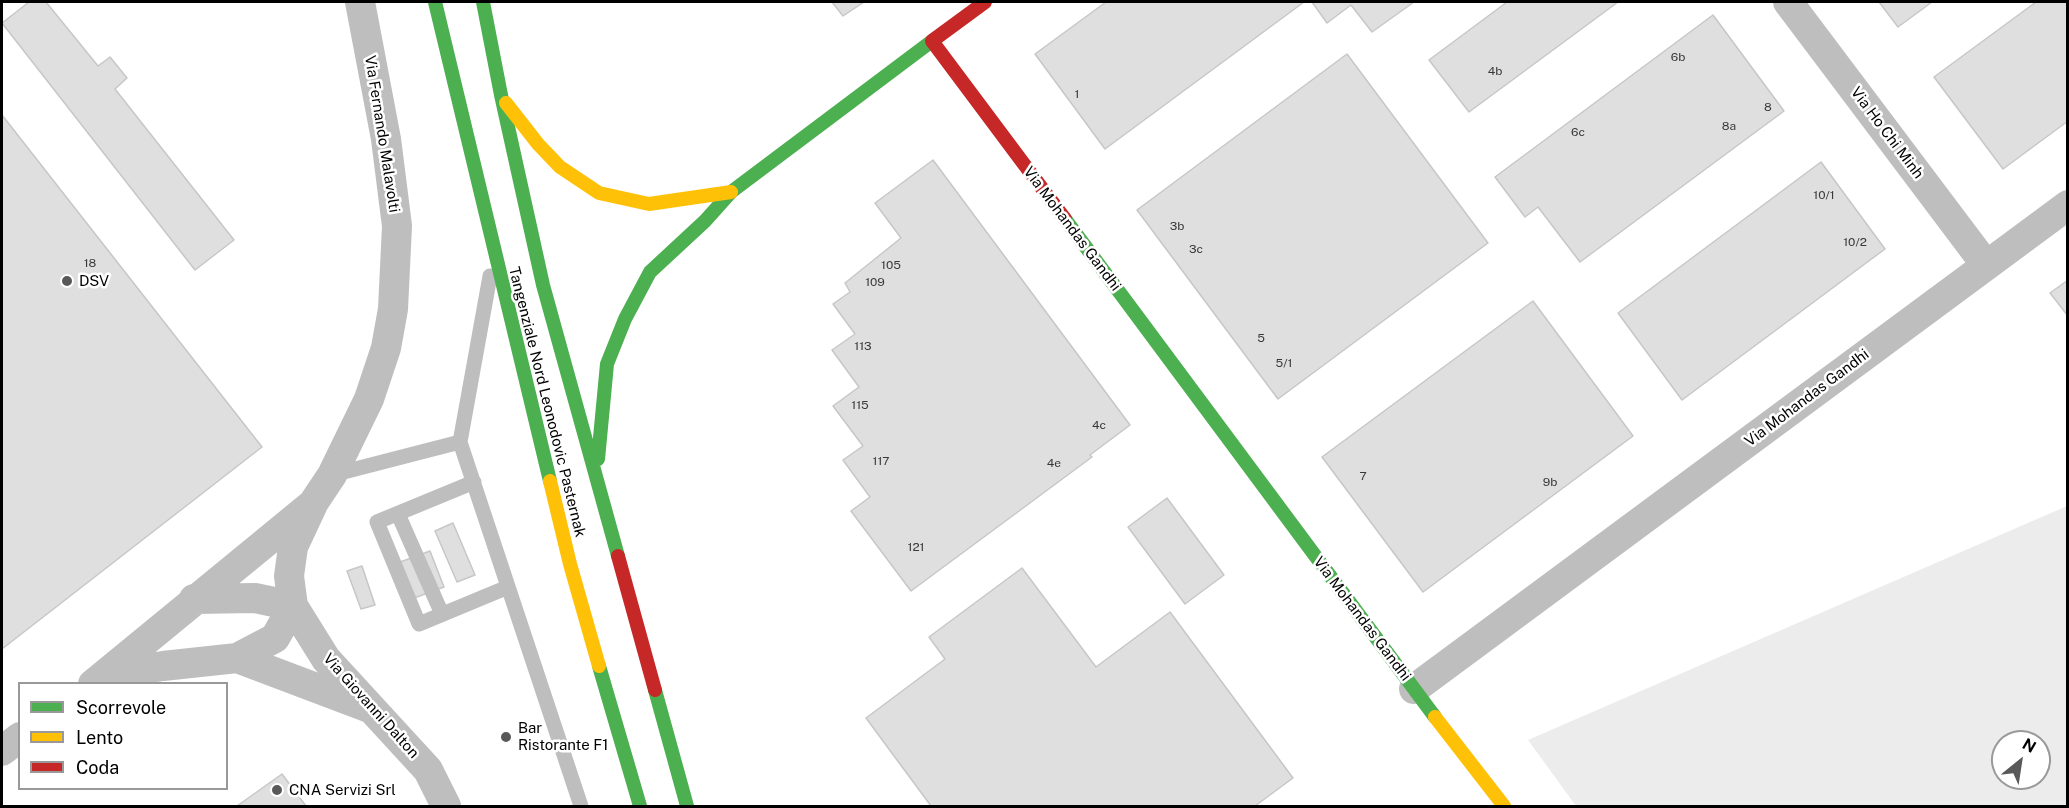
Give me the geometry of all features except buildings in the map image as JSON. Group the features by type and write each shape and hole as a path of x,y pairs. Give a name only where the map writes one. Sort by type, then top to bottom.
{"main road":[{"name":"Tangenziale Nord Leonodovic Pasternak","path":"435,2 570,564 640,807"},
{"name":"Tangenziale Nord Leonodovic Pasternak","path":"483,2 501,96 543,285 687,807"},
{"path":"596,478 607,364 625,319 650,272 705,221 731,192 985,2"},
{"name":"Via Mohandas Gandhi","path":"932,41 1414,689"},
{"path":"501,96 538,144 560,167 599,193 649,204 731,192"},
{"path":"1414,689 1504,807"}],"street":[{"name":"Via Fernando Malavolti","path":"99,679 163,666 237,658 275,638 293,606 289,576 293,548 314,502 332,475 369,399 386,348 393,309 397,226 386,139 360,2"},
{"name":"Via Ho Chi Minh","path":"1788,2 1986,265"},
{"name":"Via Mohandas Gandhi","path":"1414,689 2067,205"},
{"name":"Via Fernando Malavolti","path":"99,679 314,502"},
{"path":"194,599 255,598 293,606"},
{"name":"Via Giovanni Dalton","path":"293,606 326,659 428,770 446,807"},
{"name":"Via Fernando Malavolti","path":"237,658 372,709"},
{"path":"2,751 18,739"}],"lane":[{"path":"494,255 460,442 581,807"},
{"path":"332,475 460,442"},
{"path":"474,482 377,522 419,624 508,587"},
{"path":"398,514 442,614"}],"shaded area":[{"path":"2067,506 2067,806 1576,806 1528,740"}],"traffic: fast":[{"path":"435,2 550,481"},
{"path":"483,2 543,285 618,556"},
{"path":"598,459 607,364 625,319 650,272 705,221 731,192 932,41"},
{"path":"1065,219 1435,717"},
{"path":"599,666 640,806"},
{"path":"655,690 687,806"}],"traffic: slow":[{"path":"506,103 538,144 560,167 599,193 649,204 731,192"},
{"path":"550,481 570,564 599,666"},
{"path":"1435,717 1504,806"}],"traffic: jam":[{"path":"985,2 932,41 1065,219"},
{"path":"618,556 655,690"}],"place":[{"name":"DSV","path":"67,281"},
{"name":"Bar Ristorante F1","path":"506,737"},
{"name":"CNA Servizi Srl","path":"277,790"}]}
